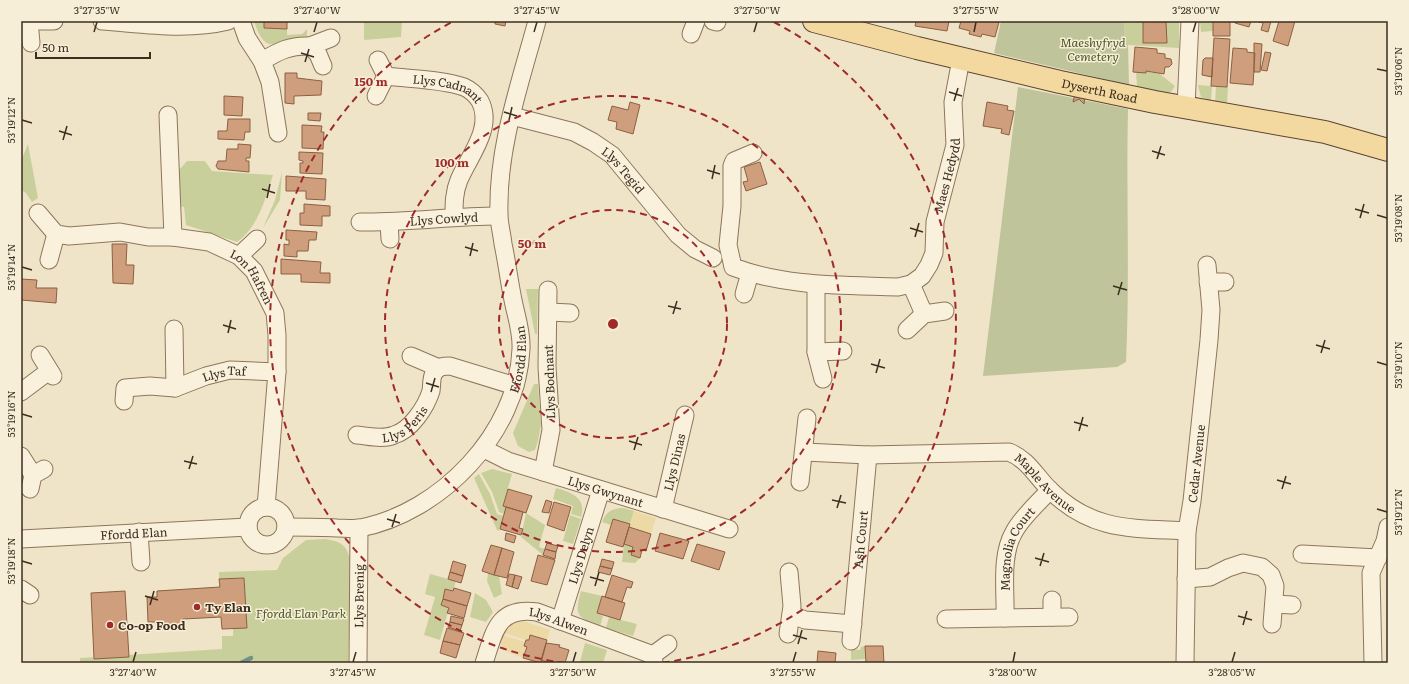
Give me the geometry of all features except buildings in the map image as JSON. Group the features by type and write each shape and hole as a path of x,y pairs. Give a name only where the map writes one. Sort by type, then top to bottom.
{"main road":[{"name":"Dyserth Road","path":"814,21 961,59 1060,82 1324,132 1388,150"}],"street":[{"path":"31,43 29,21 54,21"},
{"path":"102,21 166,26 211,25 228,21"},
{"path":"241,21 247,38 262,61 270,82 278,133"},
{"name":"Ffordd Elan","path":"286,527 359,528 396,517 428,500 458,477 484,449 501,420 515,386 520,368 521,348 520,329 498,216 504,152 537,21"},
{"path":"1186,107 1190,21"},
{"path":"262,61 281,49 296,45 310,46 331,38"},
{"path":"310,46 318,54 323,66"},
{"name":"Maes Hedydd","path":"911,284 922,276 934,253 935,222 954,151 953,102 961,59"},
{"path":"376,96 386,76 378,60"},
{"name":"Llys Cadnant","path":"386,76 465,87 476,94 482,106 485,117 483,130 458,181 455,191 454,216"},
{"path":"168,115 173,237"},
{"name":"Llys Tegid","path":"512,116 574,132 612,155 672,240 713,258"},
{"path":"753,153 734,160 732,166 732,206 728,245 733,267 778,280 816,285 898,287 911,284 924,314"},
{"path":"38,213 56,234 49,260"},
{"name":"Llys Cowlyd","path":"360,222 389,230 454,216 498,216"},
{"name":"Lon Hafren","path":"56,234 69,236 120,232 148,237 173,237 209,242 239,256 254,271 274,313 277,335 276,372 266,507"},
{"path":"239,256 257,239"},
{"name":"Cedar Avenue","path":"1185,663 1188,531 1211,310 1207,265"},
{"path":"744,294 750,273"},
{"path":"1208,282 1225,282"},
{"path":"816,285 816,352 822,379"},
{"name":"Llys Bodnant","path":"543,472 551,430 547,367 549,312 548,290"},
{"path":"907,330 924,314 945,311"},
{"path":"549,312 570,313"},
{"path":"174,329 175,388"},
{"path":"816,352 843,351"},
{"path":"21,392 51,374 40,355"},
{"path":"411,356 439,368 443,366 450,366 515,386"},
{"name":"Llys Peris","path":"357,435 384,437 394,436 403,431 426,403 431,391 433,376 439,368"},
{"name":"Llys Taf","path":"124,401 125,388 150,386 175,388 206,376 230,370 276,372"},
{"name":"Llys Dinas","path":"663,509 685,415"},
{"path":"800,482 807,418"},
{"name":"Llys Gwynant","path":"484,449 508,461 729,529"},
{"name":"Maple Avenue","path":"804,452 868,455 1009,452 1017,455 1031,467 1050,490 1068,506 1100,523 1122,528 1188,531"},
{"name":"Ash Court","path":"851,641 868,455"},
{"path":"21,456 36,478"},
{"name":"Llys Delyn","path":"560,621 601,490"},
{"name":"Magnolia Court","path":"1005,618 1006,563 1010,540 1014,531 1025,517 1050,490"},
{"path":"266,507 278,510 283,514 286,527 282,538 273,545 267,546 256,542 252,538 248,527 248,521 254,511 266,507"},
{"name":"Ffordd Elan","path":"21,538 248,527"},
{"path":"1373,663 1370,587 1371,573 1382,552 1388,527"},
{"name":"Llys Brenig","path":"358,663 359,528"},
{"path":"139,532 141,562"},
{"path":"1302,554 1382,552"},
{"path":"1186,579 1210,576 1243,563 1257,565 1268,571 1274,580 1272,624"},
{"path":"788,634 792,615 789,572"},
{"path":"1274,604 1292,605"},
{"path":"946,619 1005,618 1052,609 1069,617"},
{"name":"Llys Alwen","path":"490,661 496,627 501,620 511,614 523,610 537,612 654,659"},
{"path":"792,615 805,620 853,624"},
{"path":"654,659 668,644"}],"green space":[{"path":"254,21 264,21 264,28 287,29 287,35 302,34 307,29 307,37 268,44 258,33"},
{"path":"364,21 402,21 401,37 364,40"},
{"name":"Maeshyfryd Cemetery","path":"1001,21 1124,21 1125,43 1128,45 1129,85 994,53"},
{"path":"1124,21 1143,21 1144,43 1166,43 1166,22 1179,22 1179,48 1125,44"},
{"path":"1200,21 1213,21 1213,31 1201,32"},
{"path":"1146,71 1160,74 1175,86 1171,92 1167,93 1137,87 1136,72"},
{"path":"1198,85 1212,86 1211,101 1201,97"},
{"path":"1018,87 1128,109 1128,299 1126,362 1117,367 983,376"},
{"path":"1216,87 1228,87 1227,104 1215,102"},
{"path":"28,144 38,198 32,202 26,193 21,190 21,161"},
{"path":"187,161 205,161 212,171 273,175 264,203 256,220 245,236 237,242 186,225 184,207 178,206 178,171"},
{"path":"282,172 280,200 263,228 275,200"},
{"path":"526,289 538,289 537,334 535,334"},
{"path":"534,384 538,384 541,424 535,450 529,452 518,446 513,433"},
{"path":"492,469 512,474 503,505 506,507 504,514 499,512 492,492 481,473"},
{"path":"479,474 490,494 497,514 504,516 499,531 497,530 474,478"},
{"path":"556,488 572,494 580,501 582,505 581,517 571,514 573,506 553,499"},
{"path":"624,508 634,511 630,524 613,519 611,525 602,522 610,511"},
{"path":"526,513 545,525 539,547 545,549 543,555 521,537"},
{"path":"570,515 581,519 573,544 563,541"},
{"name":"Ffordd Elan Park","path":"325,539 336,541 343,545 348,552 351,563 348,663 80,663 80,658 222,649 222,636 233,636 233,629 247,627 244,578 219,579 219,572 277,570 283,558 306,540"},
{"path":"624,544 633,547 631,555 640,558 635,563 622,562"},
{"path":"488,573 499,576 502,594 494,598 487,581"},
{"path":"430,574 456,581 453,591 445,589 441,605 449,608 440,640 424,635 435,597 425,594"},
{"path":"581,591 602,596 597,613 603,616 600,626 586,621 579,614 578,605"},
{"path":"475,593 486,600 493,612 486,622 470,617"},
{"path":"609,617 637,624 633,636 606,628"},
{"path":"585,643 607,650 603,663 580,662"},
{"path":"865,646 866,659 851,660 851,649 860,650 861,647"}],"sand":[{"path":"634,511 656,518 651,534 629,527"},
{"path":"523,621 550,630 547,640 530,635 529,640 526,640 504,633 513,624"},
{"path":"503,635 525,642 527,647 523,658 505,651 501,644"}],"waterway":[{"path":"241,663 251,658"}],"place":[{"name":"Ty Elan","path":"197,607"},
{"name":"Co-op Food","path":"110,625"}]}
